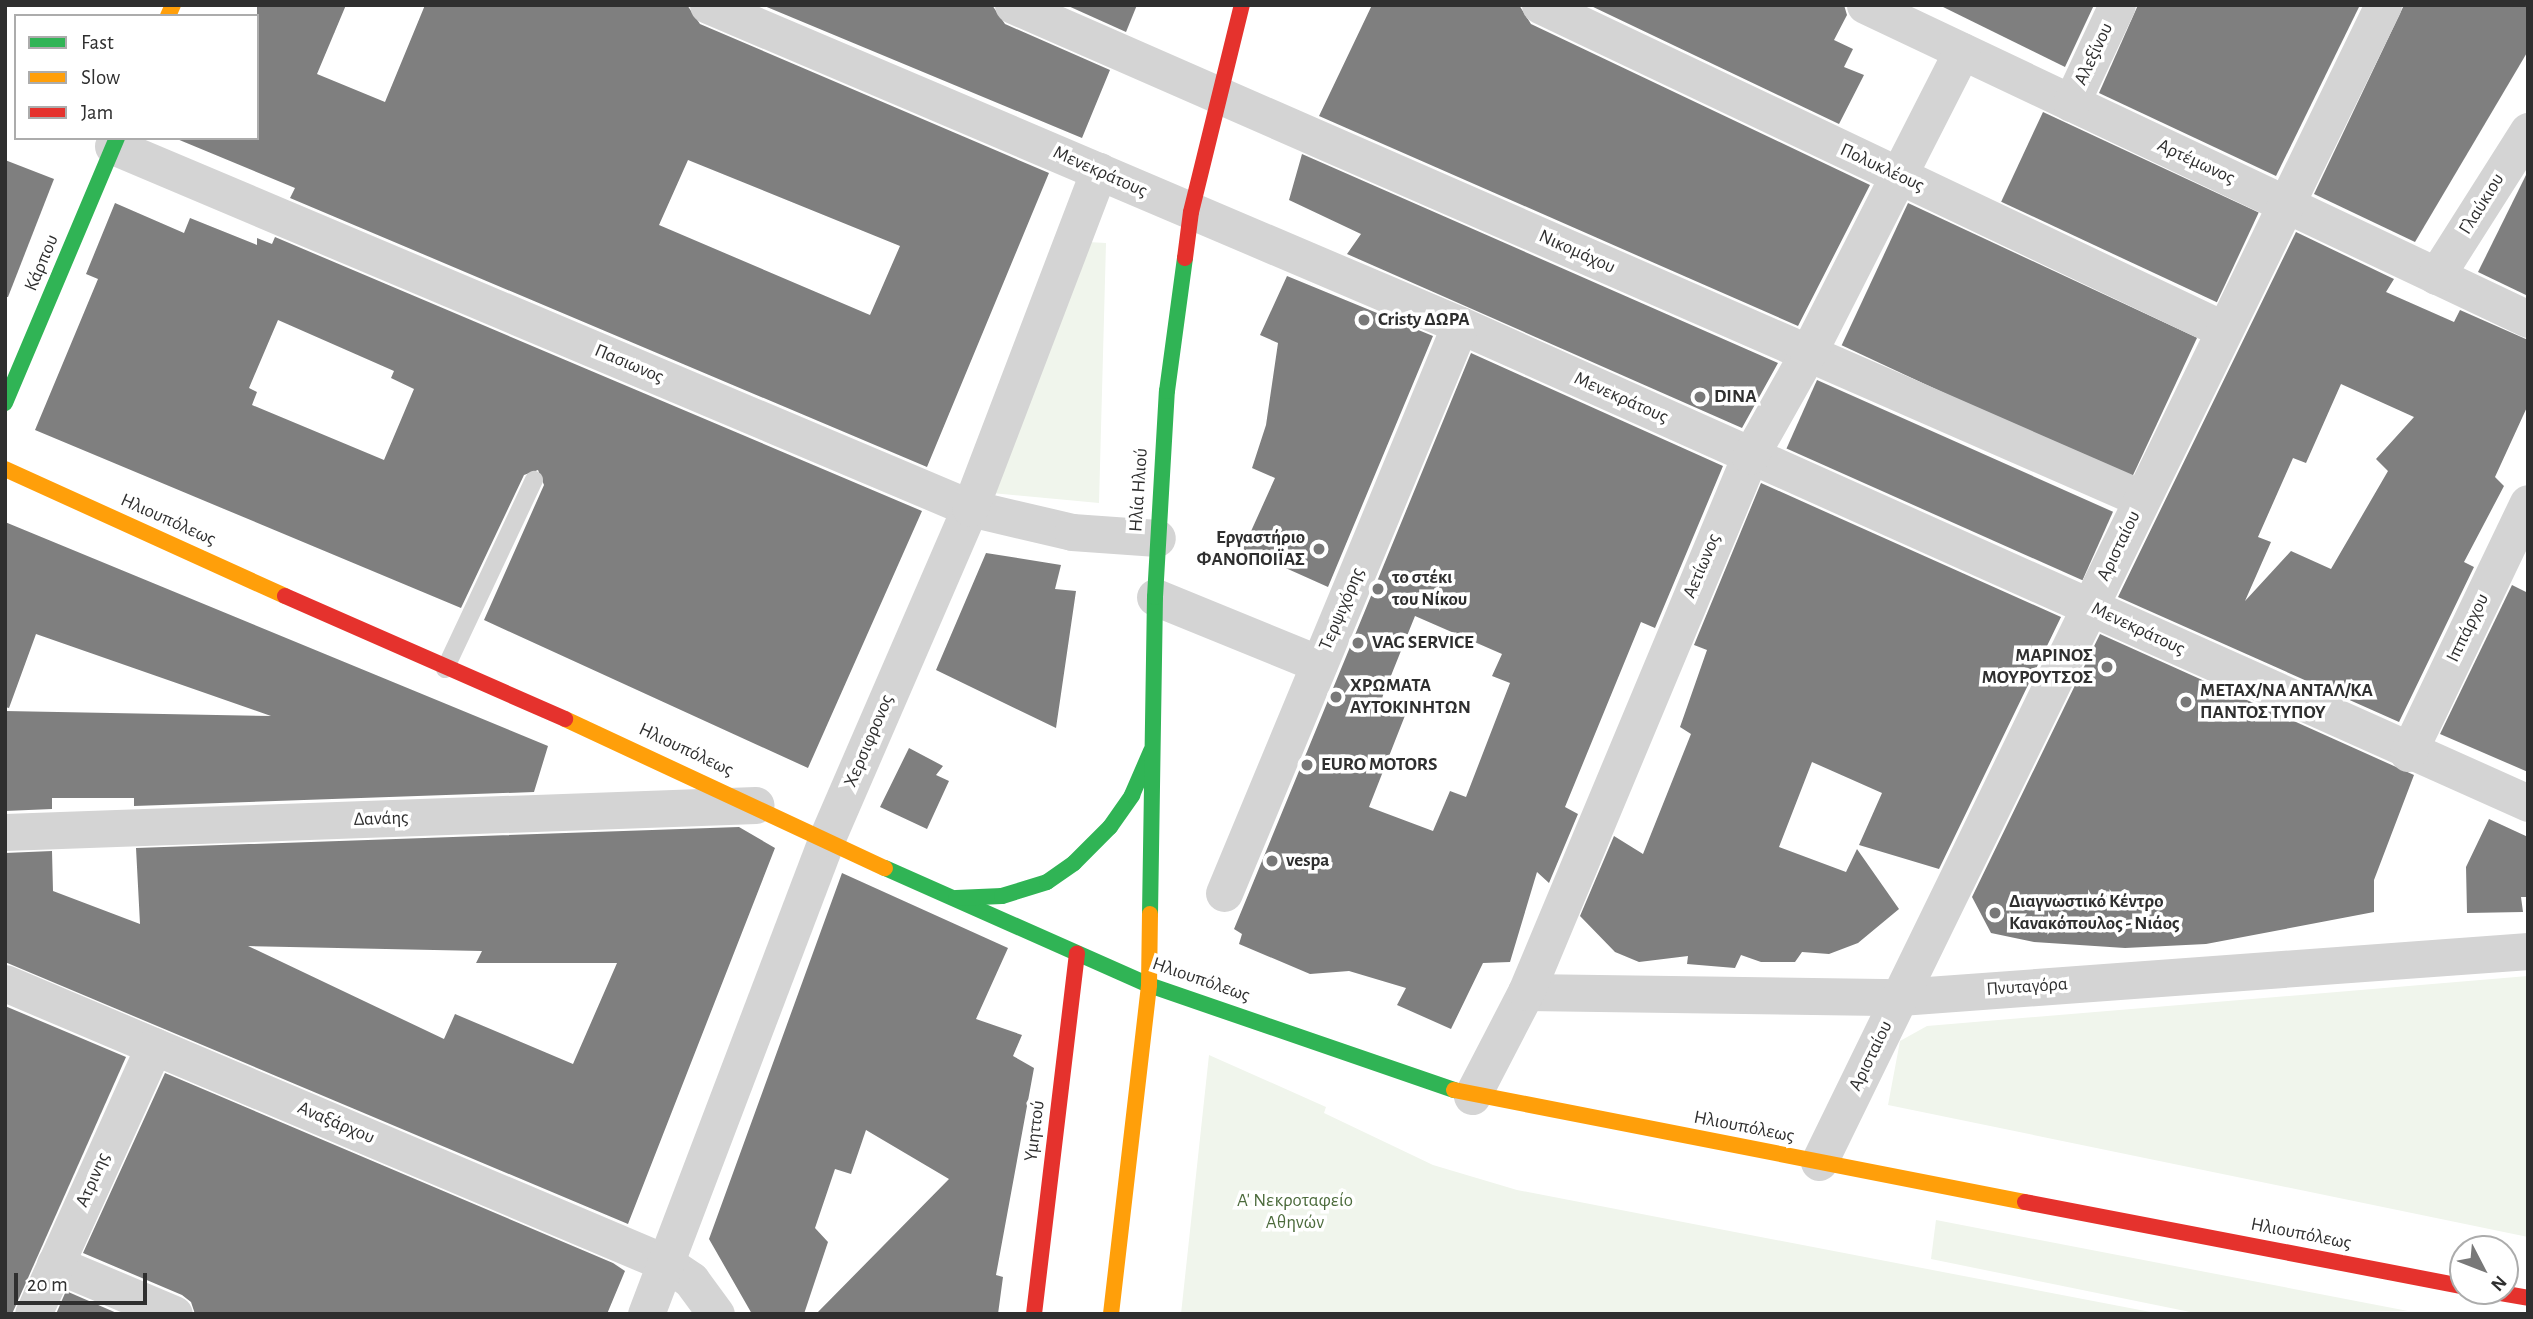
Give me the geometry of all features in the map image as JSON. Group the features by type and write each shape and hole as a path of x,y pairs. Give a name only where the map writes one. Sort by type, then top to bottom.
{"main road":[{"name":"Ηλία Ηλιού","path":"1149,985 1155,597 1168,379 1191,212 1242,5"},
{"name":"Κάρπου","path":"5,403 115,142"},
{"name":"Ηλιουπόλεως","path":"5,469 445,669 756,805 950,899 1149,985 1472,1096 2449,1283"},
{"path":"950,899 1002,897 1047,882 1074,863 1110,827 1132,795 1151,751"},
{"name":"Υμηττού","path":"1034,1314 1077,954"},
{"path":"1111,1314 1149,985"}],"street":[{"name":"Μενεκράτους","path":"708,5 1460,325 2408,753 2528,803"},
{"name":"Νικομάχου","path":"1013,5 2141,499"},
{"name":"Πολυκλέους","path":"1539,5 2224,330"},
{"name":"Αρτέμωνος","path":"1865,5 2528,319"},
{"name":"Αλεξίνου","path":"2071,103 2117,5"},
{"name":"Αρισταίου","path":"1819,1162 2383,5"},
{"name":"Αετίωνος","path":"1472,1096 1526,992 1750,456 1808,353 1962,51"},
{"name":"Γλαύκιου","path":"2436,276 2528,131"},
{"name":"Πασιωνος","path":"115,142 970,508 1072,532 1157,538"},
{"name":"Χερσιφρονος","path":"646,1314 827,838 970,508 1099,171"},
{"name":"Τερψιχόρης","path":"1224,893 1460,325"},
{"name":"Ιππάρχου","path":"2408,753 2528,503"},
{"path":"1155,597 1319,664"},
{"name":"Δανάης","path":"5,832 756,805"},
{"name":"Πνυταγόρα","path":"1526,992 1899,997 2528,951"},
{"name":"Αναξάρχου","path":"5,983 666,1264 691,1280 716,1314"},
{"name":"Ατρινης","path":"33,1314 153,1046"},
{"path":"55,1265 174,1314"}],"lane":[{"path":"445,669 534,480"}],"green space":[{"path":"1088,242 1106,243 1099,503 992,493"},
{"path":"2528,976 2528,1237 1888,1105 1900,1041 1927,1026"},
{"name":"Α' Νεκροταφείο Αθηνών","path":"1209,1055 1326,1107 1324,1113 1433,1165 1517,1190 2161,1314 1181,1314"},
{"path":"1936,1220 2408,1311 2200,1314 1931,1259"}],"building":[{"path":"257,5 346,5 317,74 385,102 425,5 687,5 700,24 1049,173 927,467 290,198 295,188 179,140 259,140","holes":["688,160 900,246 870,315 659,225"]},
{"path":"762,5 992,5 1005,24 1110,70 1082,138"},
{"path":"1066,5 1137,5 1126,32"},
{"path":"1372,5 1519,5 1531,24 1870,185 1798,326 1319,116"},
{"path":"1589,5 1844,5 1847,15 1834,40 1853,49 1844,67 1864,75 1839,124"},
{"path":"1939,5 2094,5 2065,67"},
{"path":"2138,5 2360,5 2276,176 2099,93"},
{"path":"2404,5 2528,5 2528,51 2415,242 2314,194"},
{"path":"2043,112 2259,213 2217,302 2001,202"},
{"path":"1302,154 1778,363 1742,428 1347,254 1361,234 1289,200"},
{"path":"5,160 54,179 8,297 5,297"},
{"path":"2528,171 2528,296 2478,272"},
{"path":"115,203 184,233 190,218 257,245 257,238 272,244 275,237 922,511 808,768 484,620 544,485 538,470 524,475 461,608 35,430 98,279 86,274","holes":["278,320 394,371 391,378 414,389 384,460 252,405 257,392 249,388"]},
{"path":"1908,203 2197,338 2131,480 1842,345"},
{"path":"2296,232 2394,279 2386,292 2454,322 2460,310 2528,340 2528,405 2495,477 2504,486 2464,562 2474,567 2399,722 2118,597","holes":["2341,384 2414,417 2376,459 2388,471 2331,569 2291,551 2245,601 2271,542 2258,537 2293,458 2306,463"]},
{"path":"1287,276 1433,336 1328,587 1243,549 1275,478 1252,468 1266,425 1278,343 1260,335"},
{"path":"1471,353 1723,466 1655,628 1641,622 1565,807 1578,814 1549,883 1537,872 1510,962 1483,963 1451,1029 1397,1005 1406,988 1349,971 1310,974 1239,944 1242,934 1234,929","holes":["1415,616 1502,654 1492,676 1510,683 1466,797 1450,791 1433,831 1369,807 1406,713 1380,703"]},
{"path":"1817,380 2113,512 2082,580 1786,449"},
{"path":"1761,483 2061,617 1939,869 1859,845 1882,793 1812,762 1779,847 1846,872 1857,849 1899,909 1858,943 1829,954 1802,952 1795,962 1761,962 1741,955 1735,968 1687,964 1688,956 1639,962 1615,952 1580,916 1614,836 1643,854 1691,734 1680,727 1707,650 1694,645"},
{"path":"5,522 548,746 534,792 134,806 134,798 52,798 52,809 5,811 5,711 271,716 36,634 9,708 5,707"},
{"path":"986,553 1061,565 1055,589 1076,591 1056,728 936,670"},
{"path":"2512,585 2528,593 2528,772 2440,734"},
{"path":"2100,634 2414,775 2374,880 2374,912 2206,944 2125,948 2034,942 1991,933 1972,897"},
{"path":"909,748 943,766 936,775 949,781 927,829 880,807"},
{"path":"2489,819 2528,837 2528,897 2521,897 2523,912 2467,913 2466,867"},
{"path":"739,827 775,848 628,1224 5,962 5,853 52,851 53,891 140,924 136,848","holes":["248,946 482,951 476,963 617,963 573,1064 455,1014 444,1039"]},
{"path":"842,873 1008,948 976,1019 1022,1035 1013,1056 1034,1068 996,1275 1003,1277 998,1314 816,1314 949,1179 866,1130 851,1174 835,1169 815,1228 828,1242 804,1314 752,1314 709,1239"},
{"path":"5,1006 126,1057 12,1314 5,1314"},
{"path":"165,1073 613,1263 625,1271 607,1314 195,1314 191,1302 182,1295 83,1253"},
{"path":"66,1291 119,1314 56,1314"}],"traffic: fast":[{"path":"5,403 116,140"},
{"path":"1150,914 1155,597 1167,391 1185,258"},
{"path":"956,898 1002,896 1047,882 1074,863 1110,827 1132,795 1151,751"},
{"path":"885,868 1149,985 1454,1090"}],"traffic: slow":[{"path":"169,14 173,5"},
{"path":"5,469 285,596"},
{"path":"565,719 885,868"},
{"path":"1111,1314 1149,985 1150,914"},
{"path":"1454,1090 2025,1202"}],"traffic: jam":[{"path":"1185,258 1191,212 1242,5"},
{"path":"285,596 565,719"},
{"path":"1034,1314 1077,954"},
{"path":"2025,1202 2449,1283"},
{"path":"2519,1296 2528,1298"}],"place":[{"name":"Cristy ΔΩΡΑ","path":"1364,320"},
{"name":"DINA","path":"1700,397"},
{"name":"Εργαστήριο ΦΑΝΟΠΟΙΪΑΣ","path":"1319,549"},
{"name":"το στέκι του Νίκου","path":"1378,589"},
{"name":"VAG SERVICE","path":"1358,643"},
{"name":"ΜΑΡΙΝΟΣ ΜΟΥΡΟΥΤΣΟΣ","path":"2107,667"},
{"name":"ΧΡΩΜΑΤΑ ΑΥΤΟΚΙΝΗΤΩΝ","path":"1336,697"},
{"name":"ΜΕΤΑΧ/ΝΑ ΑΝΤΑΛ/ΚΑ ΠΑΝΤΟΣ ΤΥΠΟΥ","path":"2186,702"},
{"name":"EURO MOTORS","path":"1307,765"},
{"name":"vespa","path":"1272,861"},
{"name":"Διαγνωστικό Κέντρο Κανακόπουλος - Νιάος","path":"1995,913"}]}
